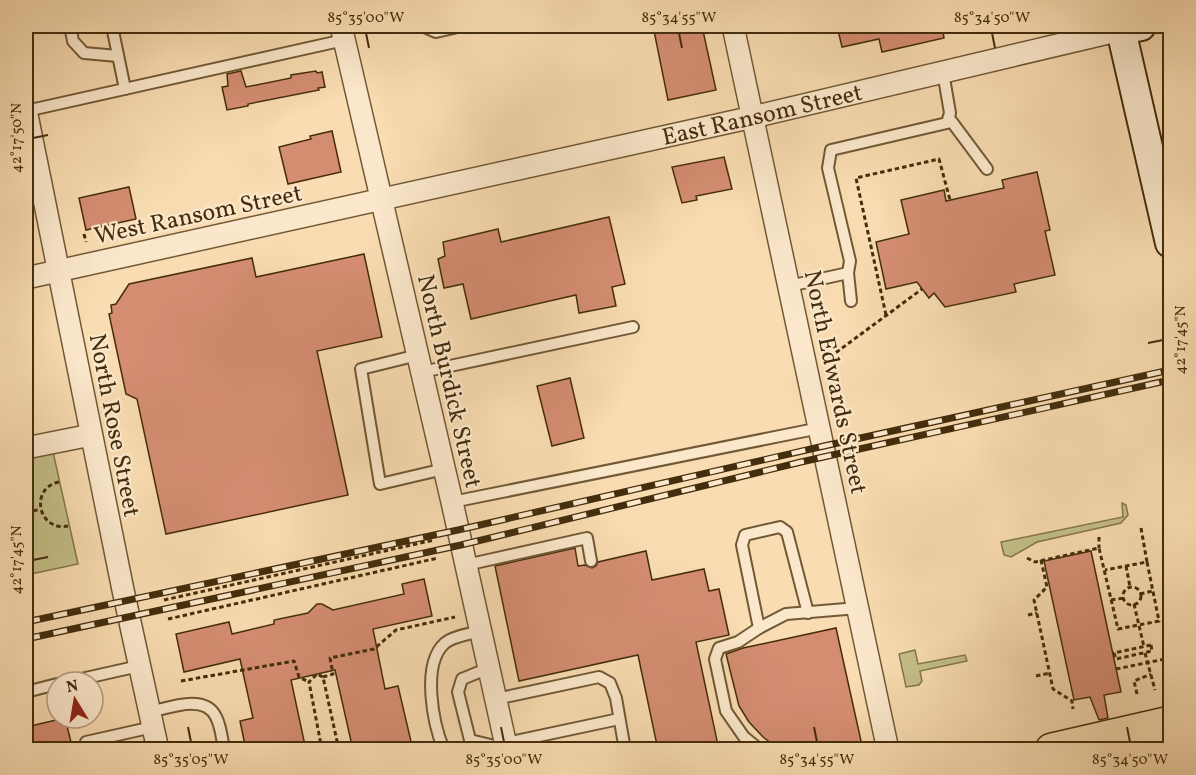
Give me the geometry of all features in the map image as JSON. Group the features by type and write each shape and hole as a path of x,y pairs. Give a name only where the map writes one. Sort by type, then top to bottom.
{"main road":[{"path":"1052,750 1132,736 1170,723"}],"street":[{"name":"North Edwards Street","path":"733,26 858,608 896,748"},
{"name":"East Ransom Street","path":"382,200 753,117 1128,27"},
{"path":"1128,27 1170,243"},
{"name":"North Burdick Street","path":"342,33 452,501 507,747"},
{"name":"North Rose Street","path":"26,111 91,435 158,750"},
{"name":"West Ransom Street","path":"26,278 382,200"},
{"path":"26,448 91,435"}],"lane":[{"path":"70,26 73,41 84,53 118,56"},
{"path":"112,26 125,89"},
{"path":"422,26 436,32 462,26"},
{"path":"26,111 125,89 342,33"},
{"path":"851,301 848,273 850,261 828,168 831,150 947,123 950,113 943,72"},
{"path":"949,118 987,169"},
{"path":"789,286 848,273"},
{"path":"444,469 380,484 361,369 420,364 633,327"},
{"path":"452,501 820,428"},
{"path":"759,628 742,545 745,535 780,527 787,532 808,613"},
{"path":"466,565 587,538 591,561"},
{"path":"760,750 744,737 726,711 715,659 719,648 738,642 786,614 858,608"},
{"path":"444,750 431,699 432,671 438,652 446,642 480,631"},
{"path":"105,674 139,666"},
{"path":"489,668 462,679 458,692 470,740 507,747 619,719"},
{"path":"496,699 599,677 610,683 625,750"},
{"path":"26,692 45,687"},
{"path":"86,742 151,720 191,703 206,707 216,715 224,750"}],"path":[{"path":"886,315 856,178 939,159 950,200"},
{"path":"84,234 86,242"},
{"path":"830,357 922,289"},
{"path":"59,482 47,488 42,494 40,509 49,523 56,526 69,526"},
{"path":"26,513 40,509"},
{"path":"1099,537 1099,548 1118,629 1159,621 1141,528"},
{"path":"164,600 373,556 434,540"},
{"path":"1027,558 1035,562 1099,548"},
{"path":"168,619 438,558"},
{"path":"1041,560 1047,587 1034,600 1053,690 1072,701 1073,709"},
{"path":"1105,570 1147,562"},
{"path":"1126,566 1130,587"},
{"path":"1130,587 1136,588 1140,594 1139,601 1134,604 1126,603 1124,592 1130,587"},
{"path":"1140,594 1153,591"},
{"path":"1111,600 1124,598"},
{"path":"1134,604 1144,647"},
{"path":"1028,615 1037,613"},
{"path":"309,682 317,674 322,677 333,674 330,658 374,649 396,630 455,617"},
{"path":"1151,645 1152,651 1145,653 1116,659 1114,653 1151,645"},
{"path":"1145,653 1155,690"},
{"path":"1116,669 1170,658"},
{"path":"181,681 294,661 299,677 309,682"},
{"path":"1036,676 1050,674"},
{"path":"1137,694 1134,681 1151,674"},
{"path":"322,677 339,750"},
{"path":"309,682 322,750"},
{"path":"896,748 914,745"}],"shaded area":[{"path":"51,443 78,564 26,575 26,448"},
{"path":"1122,503 1126,505 1128,515 1121,523 1037,542 1011,557 1004,555 1001,542 1123,517"},
{"path":"915,650 918,664 965,655 967,661 920,671 922,681 919,685 906,687 899,654"}],"building":[{"path":"653,26 702,26 716,90 668,100"},
{"path":"837,26 942,26 944,38 882,52 879,39 842,47"},
{"path":"241,71 246,87 316,71 317,73 322,72 325,87 227,110 222,87 228,86 227,74"},
{"path":"332,131 341,172 288,184 279,147"},
{"path":"724,157 732,189 696,196 697,200 682,203 672,167"},
{"path":"1037,172 1050,230 1045,231 1055,275 1014,284 1016,292 945,307 934,293 929,298 917,282 886,289 876,242 909,234 901,200 944,190 946,201 1004,188 1002,180"},
{"path":"129,187 136,219 86,230 79,198"},
{"path":"609,217 625,284 612,287 616,306 579,313 576,295 471,319 463,284 444,288 438,259 445,256 443,242 498,229 501,242"},
{"path":"364,254 382,337 317,351 348,495 166,534 137,399 126,394 109,314 112,313 111,305 116,304 129,284 252,258 256,277"},
{"path":"570,378 584,438 552,446 537,386"},
{"path":"575,548 578,566 585,565 592,568 598,562 646,551 652,580 704,569 709,591 719,589 729,635 696,642 719,750 658,750 638,655 519,681 495,566"},
{"path":"1091,551 1121,692 1104,695 1108,718 1099,720 1090,697 1074,700 1044,561"},
{"path":"424,579 432,616 373,629 385,689 398,686 413,750 353,750 335,670 291,680 306,750 246,750 240,721 253,718 240,659 184,672 176,634 229,622 232,634 274,624 274,620 308,613 317,604 333,610 404,594 402,584"},
{"path":"836,628 863,750 780,750 749,722 739,706 726,654 743,648"},
{"path":"45,723 45,730 68,730 73,750 26,750 26,727"}],"railway":[{"path":"26,622 458,530 1170,370"},
{"path":"26,639 461,545 801,462 1170,380"}]}
